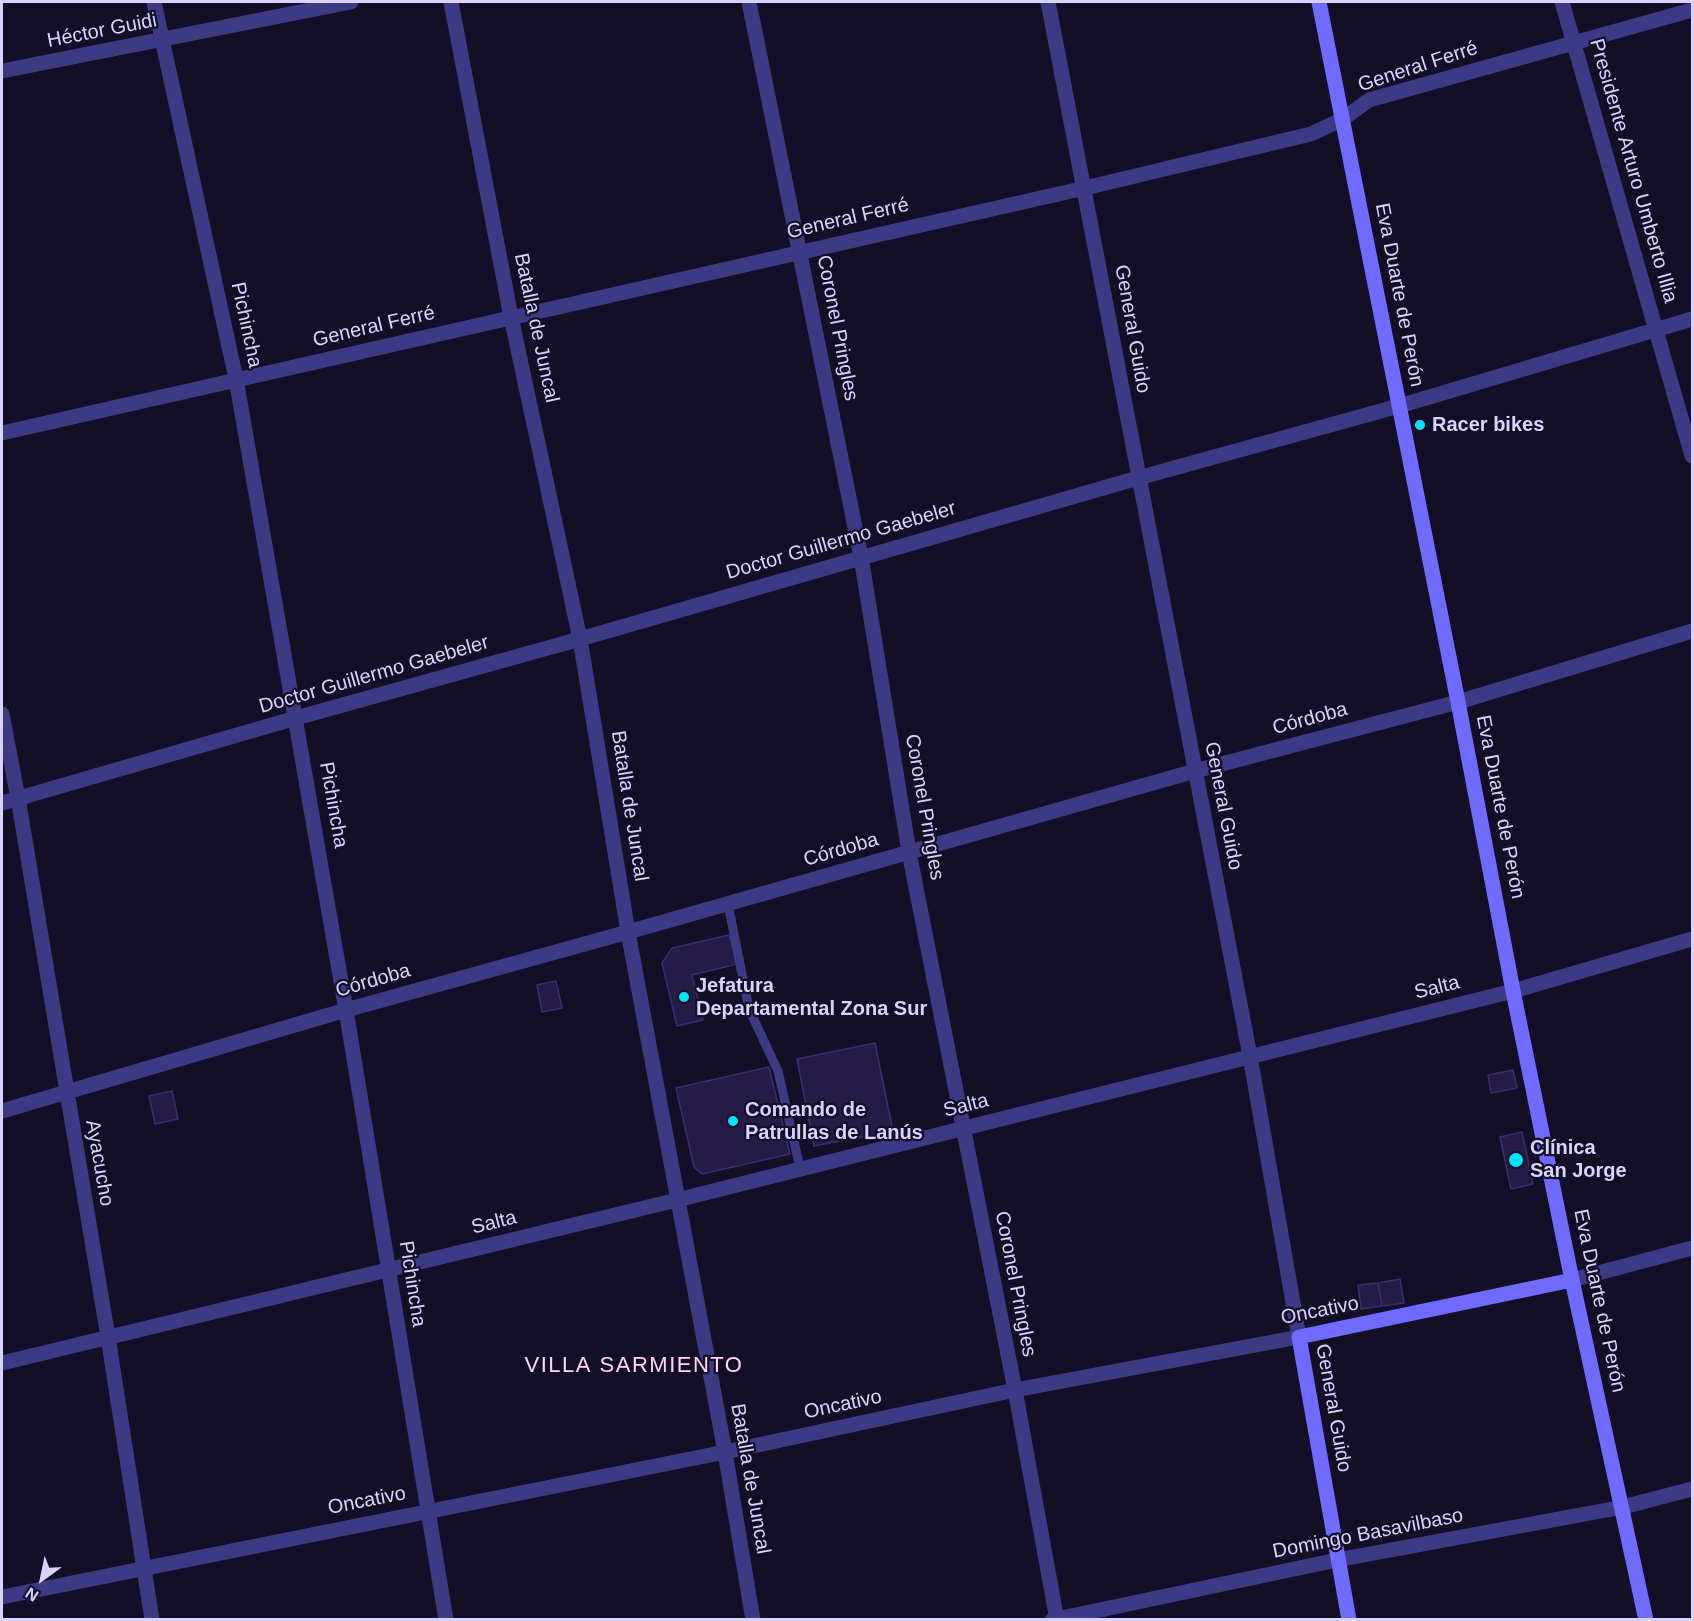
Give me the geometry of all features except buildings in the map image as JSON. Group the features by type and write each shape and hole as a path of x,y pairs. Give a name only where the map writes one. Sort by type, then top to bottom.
{"main road":[{"name":"Eva Duarte de Perón","path":"1319,2 1513,991 1572,1281 1623,1506 1646,1620"},
{"name":"Oncativo","path":"1299,1337 1572,1281"},
{"name":"General Guido","path":"1299,1337 1349,1620"}],"street":[{"name":"Pichincha","path":"154,2 236,379 346,1010 446,1620"},
{"name":"Héctor Guidi","path":"2,71 351,2"},
{"name":"Batalla de Juncal","path":"451,2 511,317 580,639 628,932 725,1452 753,1620"},
{"name":"Coronel Pringles","path":"749,2 861,557 909,852 1015,1390 1055,1619"},
{"name":"General Guido","path":"1048,2 1250,1056 1299,1337"},
{"name":"Presidente Arturo Umberto Illia","path":"1562,2 1692,456"},
{"name":"General Ferré","path":"2,433 1085,188 1311,134 1343,119 1369,100 1692,10"},
{"name":"Doctor Guillermo Gaebeler","path":"2,803 1138,478 1400,406 1692,319"},
{"name":"Córdoba","path":"2,1111 346,1010 1195,771 1458,702 1692,631"},
{"name":"Ayacucho","path":"2,714 108,1337 152,1620"},
{"name":"Salta","path":"2,1363 677,1200 1513,991 1692,939"},
{"name":"Oncativo","path":"1572,1281 1692,1248"},
{"name":"Oncativo","path":"2,1597 725,1452 1015,1390 1299,1337"},
{"name":"Domingo Basavilbaso","path":"1055,1619 1337,1560 1623,1506 1692,1489"}],"lane":[{"path":"728,904 748,1009 778,1071 800,1168"}],"place":[{"name":"Racer bikes","path":"1420,425"},
{"name":"Jefatura Departamental Zona Sur","path":"684,997"},
{"name":"Comando de Patrullas de Lanús","path":"733,1121"},
{"name":"Clínica San Jorge","path":"1516,1160"}],"district":[{"name":"VILLA SARMIENTO","path":"634,1366"}]}
